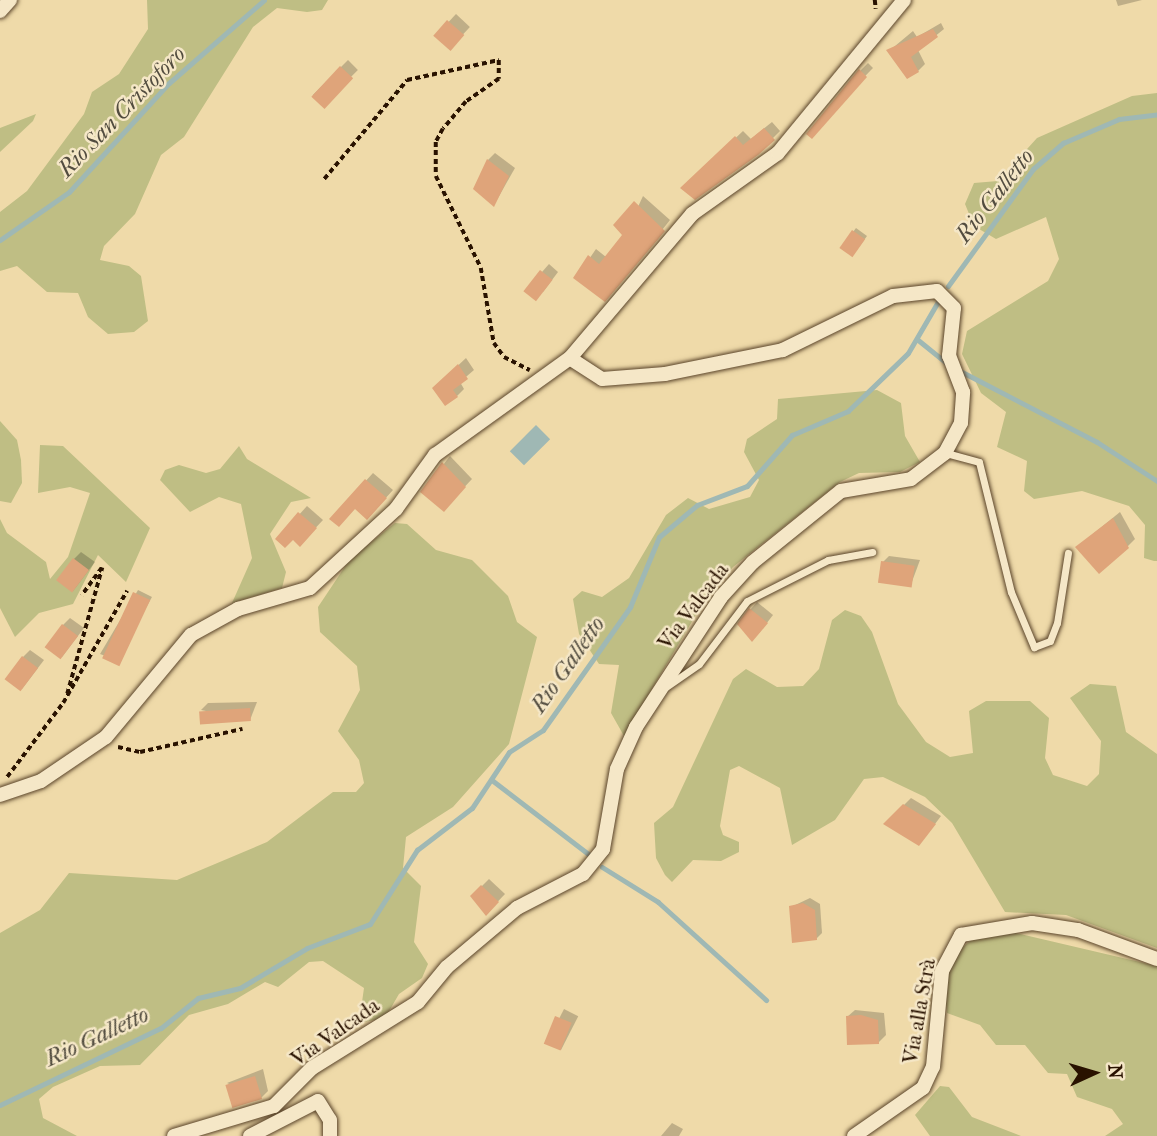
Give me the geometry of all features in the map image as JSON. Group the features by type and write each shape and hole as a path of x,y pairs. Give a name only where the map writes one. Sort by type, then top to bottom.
{"street":[{"path":"0,11 10,0"},
{"path":"4,794 41,781 106,737 191,635 238,609 310,588 396,509 435,455 570,358 692,214 778,153 904,0"},
{"name":"Via Valcada","path":"174,1136 214,1131 274,1106 313,1068 418,1002 447,967 517,908 598,860 617,769 656,693 753,562 841,491 911,479 945,453 961,423 963,392 949,356 954,308 937,291 893,296 783,350 665,374 602,379 570,358"},
{"name":"Via alla Strà","path":"854,1136 923,1088 933,1067 942,971 961,935 1032,923 1078,930 1157,959"},
{"path":"250,1136 318,1101 330,1120 330,1136"}],"lane":[{"path":"945,453 979,462 1011,592 1034,647 1050,641 1057,623 1068,553"},
{"path":"656,693 699,664 747,601 828,560 872,552"}],"path":[{"path":"324,179 407,80 499,60 499,79 466,102 443,129 436,142 436,176 481,268 494,343 516,365 548,374"},
{"path":"67,696 102,568 82,596"},
{"path":"4,794 13,766 67,696 127,591"},
{"path":"106,737 140,752 242,729"}],"shaded area":[{"path":"147,0 328,0 322,10 307,12 277,8 253,27 184,137 161,155 135,214 104,246 100,260 129,266 141,276 148,321 134,332 108,334 88,317 78,293 47,292 17,266 0,271 0,212 27,191 84,114 92,92 119,74 148,29"},
{"path":"1157,93 1157,561 1154,561 1144,558 1145,525 1129,506 1082,491 1034,499 1024,491 1027,461 997,447 1006,412 981,393 962,354 967,331 1048,281 1059,259 1046,217 996,239 974,226 965,204 974,183 998,181 1037,138 1132,96"},
{"path":"36,114 33,121 0,152 0,128"},
{"path":"877,390 901,403 905,436 920,462 900,472 859,473 840,482 733,567 700,608 624,736 611,713 619,665 599,664 579,634 573,599 582,591 602,597 629,578 666,515 688,498 709,509 750,497 759,480 744,452 747,439 777,419 778,399"},
{"path":"0,421 17,440 21,460 22,483 11,503 0,501"},
{"path":"40,445 63,446 150,528 126,582 98,555 73,604 39,613 15,637 0,608 0,519 7,533 46,562 50,579 68,557 90,493 70,487 38,493"},
{"path":"239,446 247,459 311,498 291,502 270,534 286,572 282,588 232,603 252,558 241,504 219,497 190,512 160,480 165,470 179,465 206,473 220,469"},
{"path":"395,523 407,524 436,550 472,560 508,596 517,622 537,637 509,744 453,807 406,837 403,868 421,886 414,942 428,964 422,978 399,994 385,1018 359,1023 364,988 323,961 309,962 278,987 265,982 228,1004 189,1015 140,1065 100,1066 53,1087 39,1099 43,1118 77,1136 0,1136 0,933 40,910 69,873 177,880 267,842 333,792 356,792 364,783 359,760 338,731 360,690 357,666 320,632 318,607 350,559"},
{"path":"845,610 861,616 872,632 898,704 926,742 950,757 973,753 969,711 986,701 1030,701 1049,718 1045,758 1053,775 1087,786 1099,774 1101,741 1070,698 1090,684 1116,686 1126,732 1157,754 1157,948 1066,915 1005,912 952,823 925,797 883,777 864,779 835,820 792,845 780,788 739,766 730,770 720,826 723,835 739,842 739,852 721,861 693,860 672,882 665,875 656,858 654,823 673,807 733,679 746,669 777,687 803,686 819,669 832,620"},
{"path":"1012,932 1157,966 1157,1136 1105,1136 1123,1124 1112,1109 1077,1097 1067,1074 1048,1073 1025,1045 996,1045 980,1025 947,1013 943,981 954,954 974,938"},
{"path":"940,1086 949,1087 972,1117 1021,1136 930,1136 915,1115"}],"water":[{"path":"536,425 550,439 524,465 510,451"}],"building":[{"path":"447,20 464,35 451,51 433,36"},
{"path":"933,29 938,37 911,57 919,72 907,79 886,50"},
{"path":"340,66 353,78 325,109 311,97"},
{"path":"859,69 867,77 812,139 806,134"},
{"path":"764,128 775,140 695,200 680,188 735,136 743,145"},
{"path":"487,159 509,176 494,207 473,189"},
{"path":"634,201 665,231 605,302 573,278 588,255 599,264 622,235 613,225"},
{"path":"852,230 865,239 852,257 839,248"},
{"path":"540,270 553,280 536,301 523,291"},
{"path":"458,364 468,379 453,390 458,397 445,406 432,388"},
{"path":"442,462 466,487 444,512 420,492"},
{"path":"365,479 387,498 367,520 355,509 339,527 329,519"},
{"path":"298,512 317,528 300,547 293,540 285,548 275,539"},
{"path":"1113,518 1129,548 1099,574 1075,547"},
{"path":"73,558 89,570 72,592 56,580"},
{"path":"881,561 915,566 912,588 878,583"},
{"path":"133,592 150,600 119,666 102,658"},
{"path":"749,608 768,623 752,642 737,624"},
{"path":"62,624 78,636 61,659 45,647"},
{"path":"22,656 38,668 21,691 5,679"},
{"path":"250,708 251,721 200,725 199,712"},
{"path":"903,804 936,824 919,846 883,824"},
{"path":"481,885 499,902 486,916 470,896"},
{"path":"803,903 815,910 817,940 792,943 789,906"},
{"path":"861,1015 878,1020 879,1044 847,1045 846,1016"},
{"path":"555,1016 572,1023 560,1051 544,1044"},
{"path":"255,1076 262,1099 232,1108 225,1085"}],"waterway":[{"name":"Rio San Cristoforo","path":"0,240 69,192 169,83 264,0"},
{"name":"Rio Galletto","path":"948,286 1033,169 1063,143 1119,119 1157,114"},
{"name":"Rio Galletto","path":"0,1105 161,1028 198,998 240,988 307,948 370,924 417,850 472,808 509,752 543,730 630,607 659,537 697,505 747,486 792,435 848,411 908,353 940,298"},
{"path":"918,340 948,364"},
{"path":"962,372 1097,442 1157,481"},
{"path":"493,781 592,857"},
{"path":"602,867 658,902 766,1000"}]}
